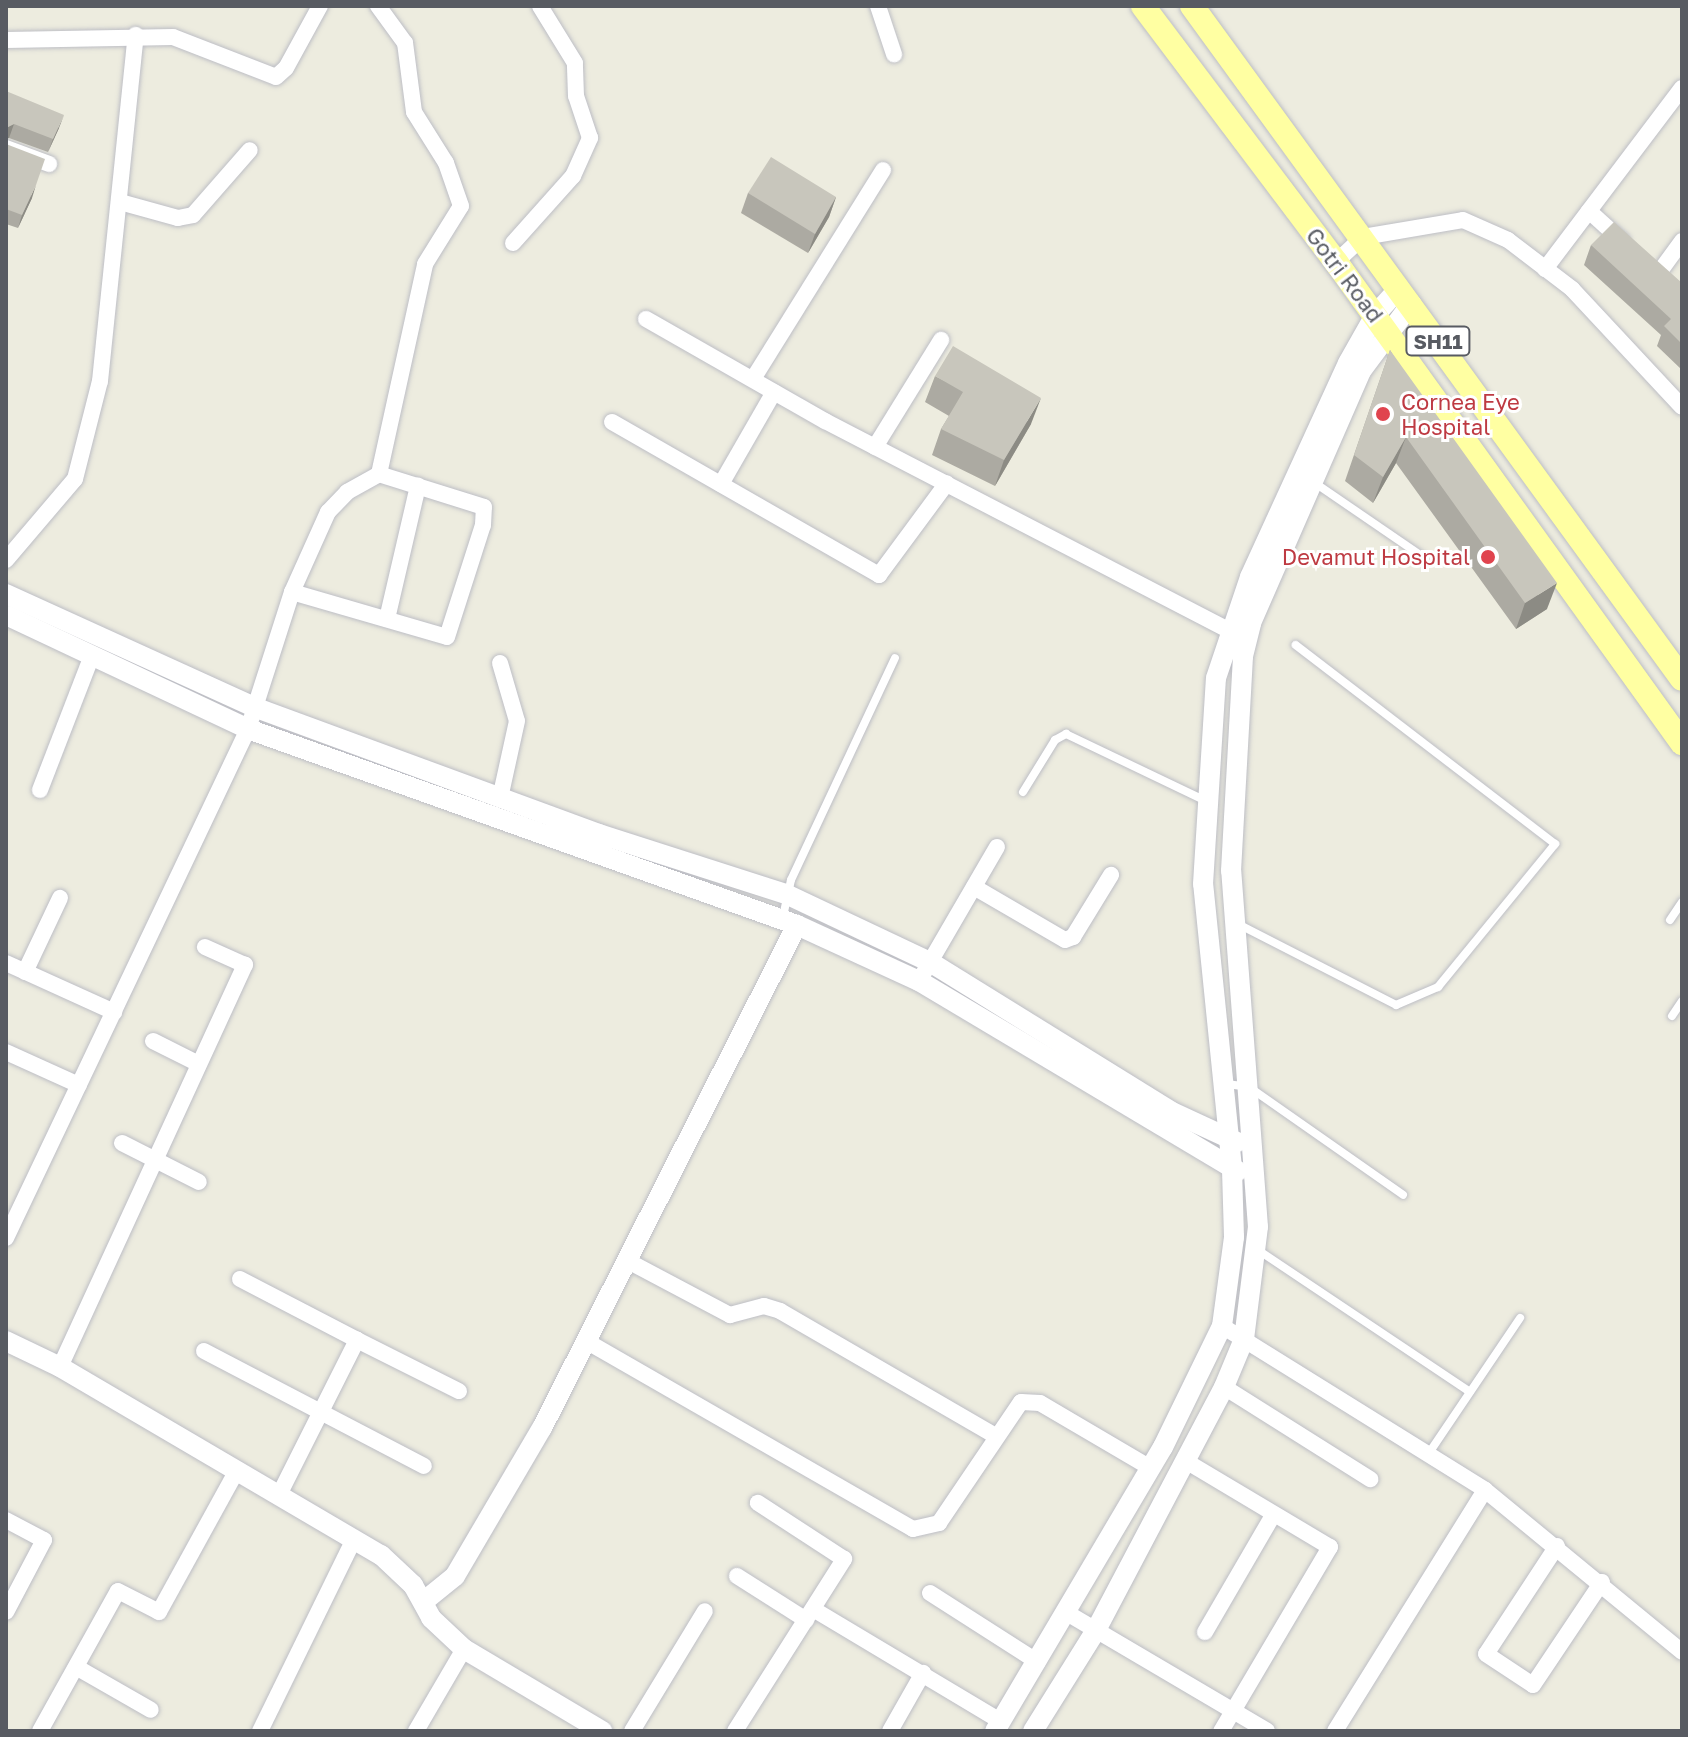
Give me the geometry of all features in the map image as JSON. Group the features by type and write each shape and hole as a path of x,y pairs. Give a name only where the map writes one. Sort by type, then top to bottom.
{"main road":[{"name":"Gotri Road","path":"1143,6 1336,262 1682,743"},
{"name":"Gotri Road","path":"1192,6 1682,679"},
{"path":"1549,556 1577,533"}],"street":[{"path":"6,40 107,34 197,43 276,77 286,68 320,6"},
{"path":"378,6 405,43 414,112 446,163 461,206 425,264 379,474"},
{"path":"513,243 573,176 590,138 576,96 575,63 540,6"},
{"path":"878,6 894,54"},
{"path":"6,560 75,479 100,381 120,202 132,35"},
{"path":"1545,269 1682,88"},
{"path":"6,148 49,164"},
{"path":"120,202 178,218 193,215 250,150"},
{"path":"753,379 883,170"},
{"path":"1589,211 1674,289"},
{"path":"1336,262 1363,237 1463,220 1508,240 1572,289 1682,407"},
{"path":"1646,263 1682,241"},
{"path":"737,1576 923,1673 998,1726 1067,1613 1203,1374 1222,1326 1234,1237 1232,1168 1203,884 1216,678 1229,630 1304,476 1361,371 1381,324 1405,296"},
{"path":"646,319 875,447 1229,630"},
{"path":"875,447 941,340"},
{"path":"721,484 774,392"},
{"path":"612,422 879,575 947,483"},
{"path":"6,1238 248,729 292,592 328,512 347,492 379,474 484,507 483,525 447,637 292,592"},
{"path":"1033,1731 1096,1630 1224,1387 1244,1339 1257,1250 1255,1151 1231,858 1243,656 1251,623 1304,476"},
{"path":"387,619 418,486"},
{"path":"6,594 254,707 500,798 786,894 930,962 1170,1111 1255,1151"},
{"path":"6,615 248,729 790,923 919,981 1256,1180"},
{"path":"40,790 92,655"},
{"path":"500,663 517,721 500,798"},
{"path":"919,981 997,847"},
{"path":"974,887 1065,940 1073,937 1111,875"},
{"path":"25,972 60,898"},
{"path":"423,1602 455,1576 586,1341 790,923"},
{"path":"60,1367 245,965 205,947"},
{"path":"6,963 114,1012"},
{"path":"153,1041 199,1064"},
{"path":"6,1052 79,1085"},
{"path":"122,1143 199,1182"},
{"path":"626,1260 730,1315 764,1306 780,1311 994,1435"},
{"path":"240,1279 459,1391"},
{"path":"1222,1326 1485,1490 1602,1582 1682,1652"},
{"path":"279,1495 357,1340"},
{"path":"6,1341 60,1367 381,1555 413,1585 431,1618 464,1649 576,1722 602,1731"},
{"path":"586,1341 913,1529 939,1523 1011,1409 1029,1400 1151,1468"},
{"path":"204,1351 424,1466"},
{"path":"1224,1387 1370,1479"},
{"path":"1184,1460 1330,1547 1221,1731"},
{"path":"40,1731 118,1591 159,1612 237,1470"},
{"path":"1335,1731 1485,1490"},
{"path":"735,1731 844,1559 758,1503"},
{"path":"1205,1632 1273,1515"},
{"path":"6,1520 44,1540 6,1612"},
{"path":"260,1731 354,1539"},
{"path":"1557,1546 1486,1654 1533,1685 1602,1582"},
{"path":"930,1593 1038,1662"},
{"path":"632,1731 705,1611"},
{"path":"1067,1613 1267,1731"},
{"path":"416,1731 464,1649"},
{"path":"76,1667 151,1710"},
{"path":"890,1731 923,1673"}],"lane":[{"path":"1304,476 1423,557"},
{"path":"1235,923 1396,1005 1438,987 1555,844 1296,645"},
{"path":"790,923 786,894 895,658"},
{"path":"1023,792 1055,740 1066,734 1206,801"},
{"path":"1670,920 1682,902"},
{"path":"1672,1016 1682,1001"},
{"path":"1221,1083 1249,1087 1403,1195"},
{"path":"1257,1250 1470,1392"},
{"path":"1429,1453 1520,1318"}],"building":[{"path":"6,91 64,115 53,139 14,124 6,128"},
{"path":"6,144 45,159 22,215 6,209"},
{"path":"771,157 836,197 815,234 748,193"},
{"path":"1614,222 1682,283 1682,344 1664,326 1671,319 1591,245"},
{"path":"953,346 1041,398 1004,460 941,429 963,392 935,376"},
{"path":"1390,350 1557,583 1525,603 1406,437 1383,477 1354,455"}],"place":[{"name":"Cornea Eye Hospital","path":"1383,414"},
{"name":"Devamut Hospital","path":"1488,557"}]}
